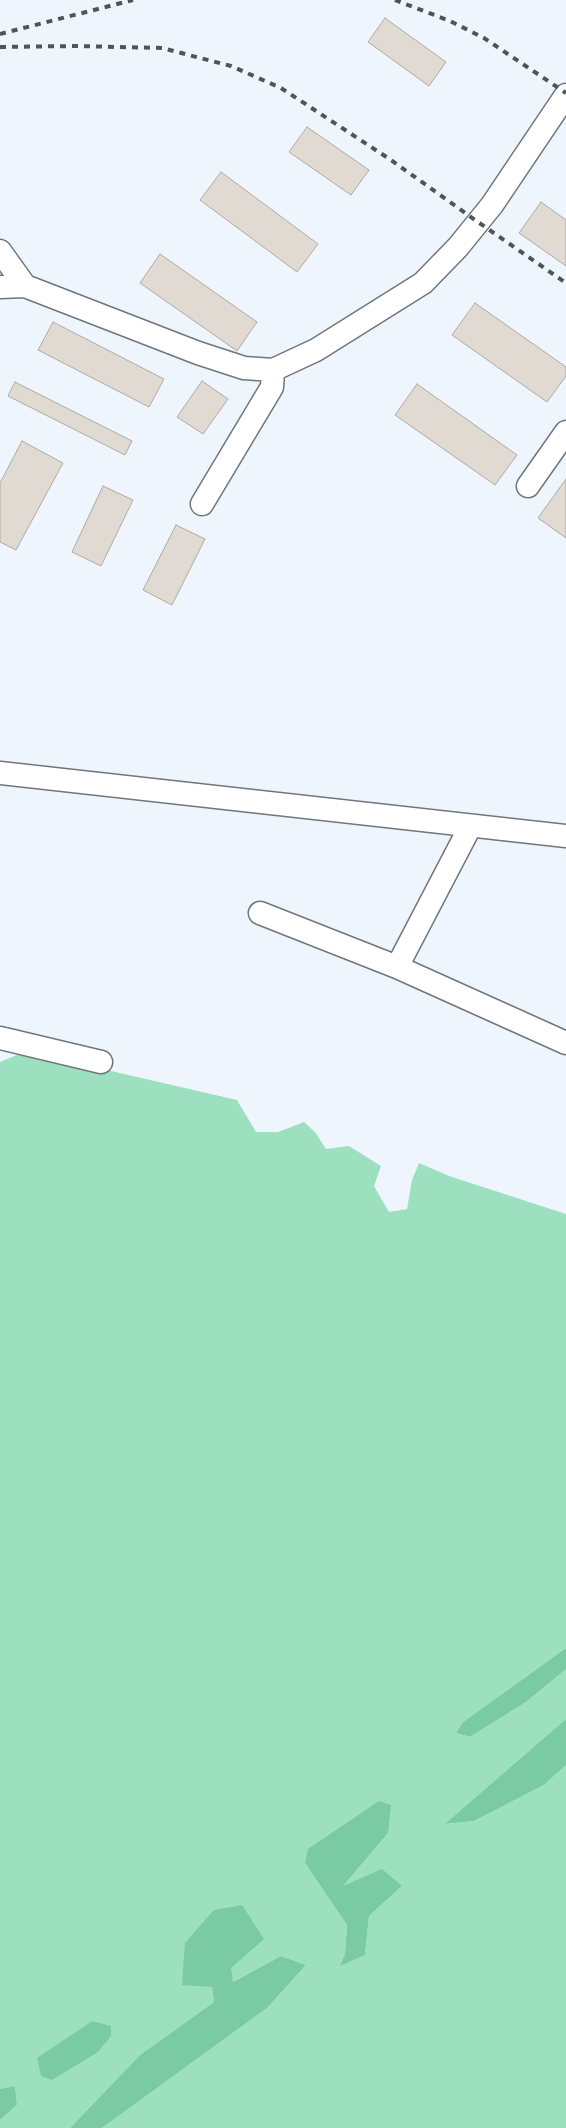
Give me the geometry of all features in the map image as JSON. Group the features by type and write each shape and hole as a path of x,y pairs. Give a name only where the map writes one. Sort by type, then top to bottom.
{"street":[{"path":"0,275 198,353 244,368 273,370 316,350 423,283 458,247 492,205 566,96"},
{"path":"0,251 26,286"},
{"path":"0,286 26,286"},
{"path":"202,504 272,387 273,370"},
{"path":"528,486 566,432"},
{"path":"0,773 470,827 566,836"},
{"path":"396,967 470,827"},
{"path":"260,913 396,967 566,1043"},
{"path":"0,1038 101,1062"}],"green space":[{"path":"17,1055 59,1059 237,1100 256,1132 278,1132 304,1122 315,1132 326,1149 349,1146 381,1166 374,1186 389,1212 407,1209 412,1180 419,1163 449,1176 566,1214 566,1648 463,1722 456,1733 470,1737 526,1702 566,1669 566,1719 446,1824 474,1821 544,1785 566,1765 566,2128 102,2128 267,2008 306,1965 281,1956 233,1982 230,1968 241,1905 212,1987 214,2002 140,2055 70,2128 0,2128 0,2120 17,2105 15,2086 0,2089 0,1062","holes":["388,1833 342,1887 402,1886 369,1916 365,1955 341,1965 345,1954 347,1925 305,1863","92,2021 41,2076 38,2058"]},
{"path":"566,1648 566,1669 526,1702 470,1737 456,1733 463,1722"},
{"path":"566,1719 566,1765 544,1785 474,1821 445,1824"},
{"path":"379,1801 391,1805 388,1833 343,1886 382,1869 402,1886 369,1916 365,1955 340,1966 345,1954 347,1925 305,1863 308,1849"},
{"path":"242,1905 264,1939 231,1968 233,1982 281,1956 306,1965 267,2008 102,2128 70,2128 140,2055 214,2002 212,1987 182,1985 185,1943 214,1910"},
{"path":"92,2021 111,2026 111,2036 98,2052 52,2080 41,2076 37,2058"},
{"path":"15,2086 17,2105 0,2120 0,2089"}],"building":[{"path":"385,18 446,62 429,86 368,42"},
{"path":"307,127 369,170 351,195 289,152"},
{"path":"221,172 318,244 297,272 200,200"},
{"path":"541,202 566,220 566,266 519,233"},
{"path":"160,254 257,322 237,351 140,283"},
{"path":"475,303 566,367 566,376 547,402 452,335"},
{"path":"53,322 164,379 149,407 38,350"},
{"path":"202,381 228,399 203,434 177,417"},
{"path":"15,382 132,441 125,455 8,396"},
{"path":"417,384 517,455 495,485 395,415"},
{"path":"22,441 63,463 16,550 0,542 0,483"},
{"path":"566,479 566,538 538,518"},
{"path":"103,486 133,500 101,566 72,552"},
{"path":"176,525 205,539 172,605 143,590"}],"railway":[{"path":"0,34 133,0"},
{"path":"395,0 450,21 484,38 566,93"},
{"path":"0,47 162,48 231,66 281,88 391,160 566,283"}]}
